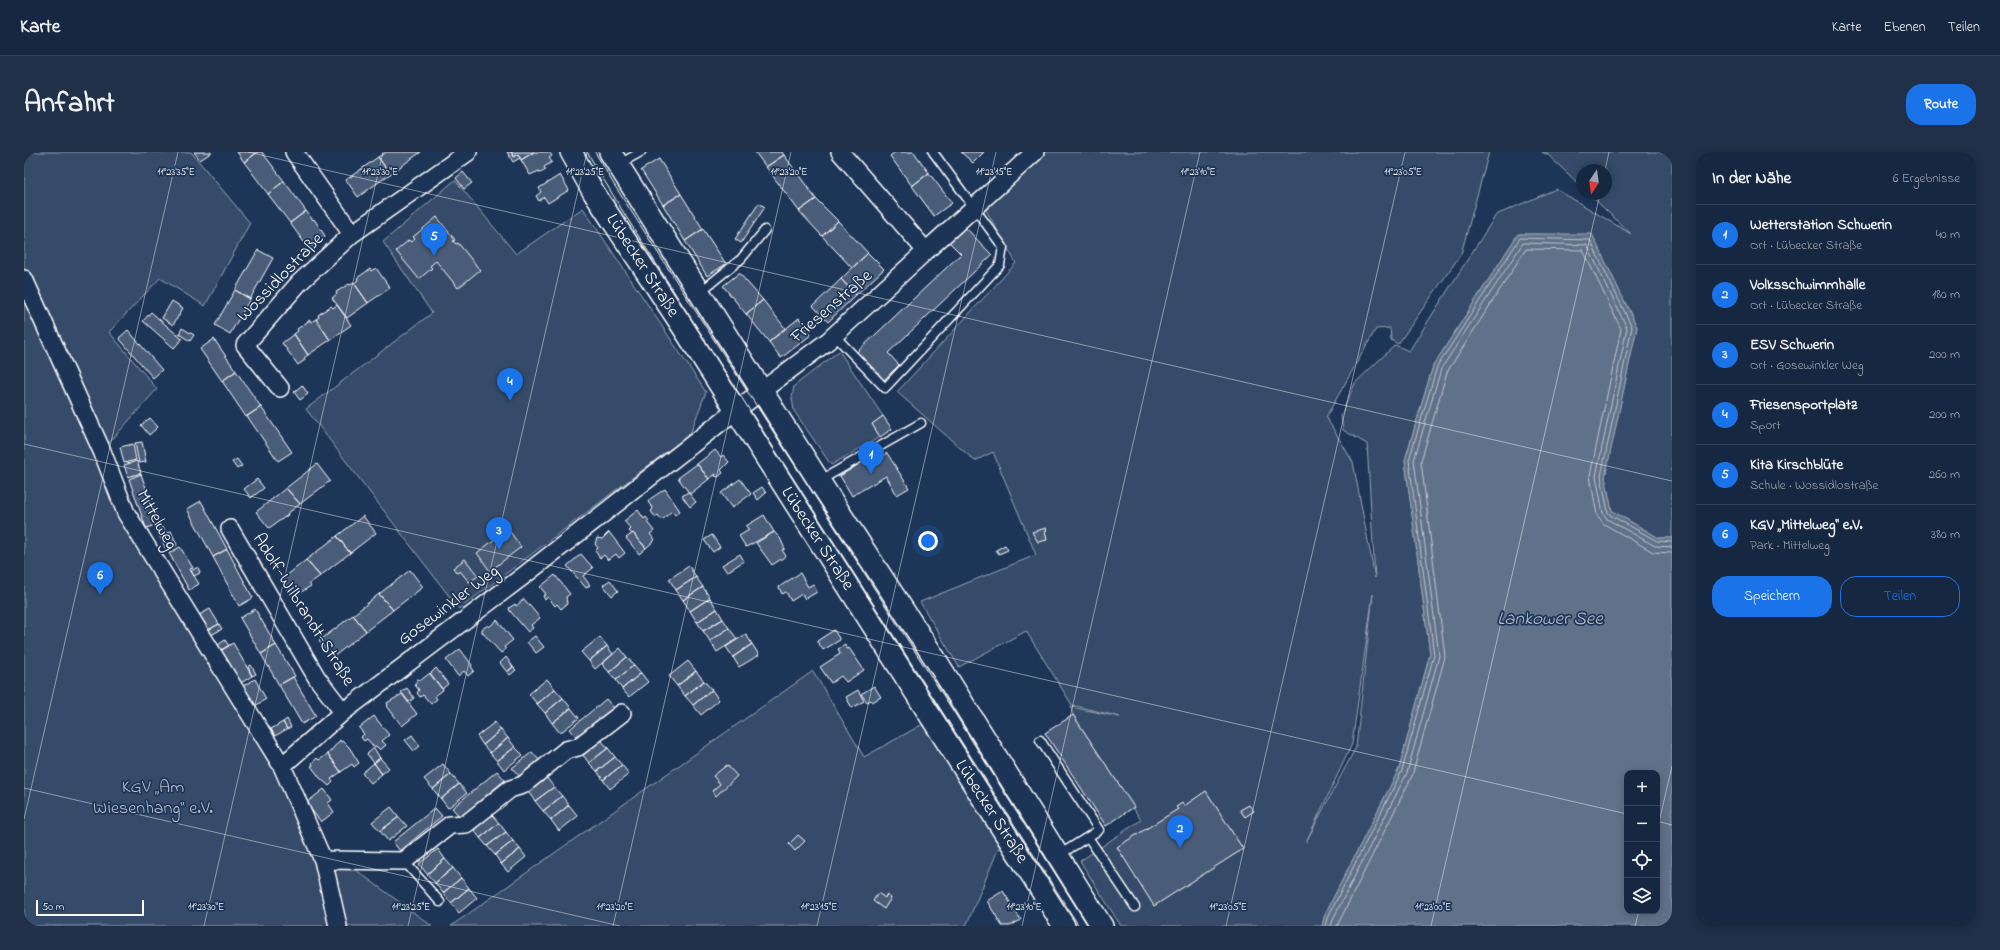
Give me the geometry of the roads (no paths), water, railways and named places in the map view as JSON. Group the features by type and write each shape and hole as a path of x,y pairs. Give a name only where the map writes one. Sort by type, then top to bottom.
{"street":[{"name":"Wossidlostraße","path":"294,152 352,234"},
{"name":"Wossidlostraße","path":"280,388 245,345 299,283 352,234 468,152"},
{"name":"Lübecker Straße","path":"571,152 594,193 1064,926"},
{"path":"840,152 926,251"},
{"name":"Friesenstraße","path":"762,390 834,335 1035,152"},
{"name":"Lübecker Straße","path":"614,158 819,481 936,660 1102,926"},
{"name":"Mittelweg","path":"24,279 102,451 126,514 282,766"},
{"name":"Gosewinkler Weg","path":"282,766 343,712 522,577 762,390"},
{"name":"Adolf-Wilbrandt-Straße","path":"230,529 318,678 343,712"},
{"path":"323,860 404,861 450,825 466,824 510,789 523,785 566,750 578,747 622,713"},
{"path":"282,766 323,860 338,926"}],"lane":[{"path":"614,158 641,152"},
{"path":"834,335 885,388 1000,265 1003,247 933,152"},
{"path":"700,292 741,259 765,230"},
{"path":"819,481 921,423"},
{"path":"1040,740 1099,830 1058,856"},
{"path":"1088,837 1135,907"},
{"path":"404,861 440,902"}],"water":[{"name":"Lankower See","path":"1518,234 1592,234 1637,327 1605,477 1612,511 1659,538 1672,538 1672,926 1322,926 1325,914 1399,769 1430,654 1405,460 1433,366"}],"tram line":[{"path":"587,152 625,215 1079,926"},
{"path":"595,152 613,183 952,709 1088,926"}],"place":[{"name":"Kita Kirschblüte","path":"434,256"},
{"name":"Friesensportplatz","path":"510,401"},
{"name":"Wetterstation Schwerin","path":"871,474"},
{"name":"ESV Schwerin","path":"499,550"},
{"name":"KGV „Mittelweg“ e.V.","path":"100,595"},
{"name":"Volksschwimmhalle","path":"1180,848"}],"park label":[{"name":"KGV „Am Wiesenhang“ e.V.","path":"153,798"}]}
